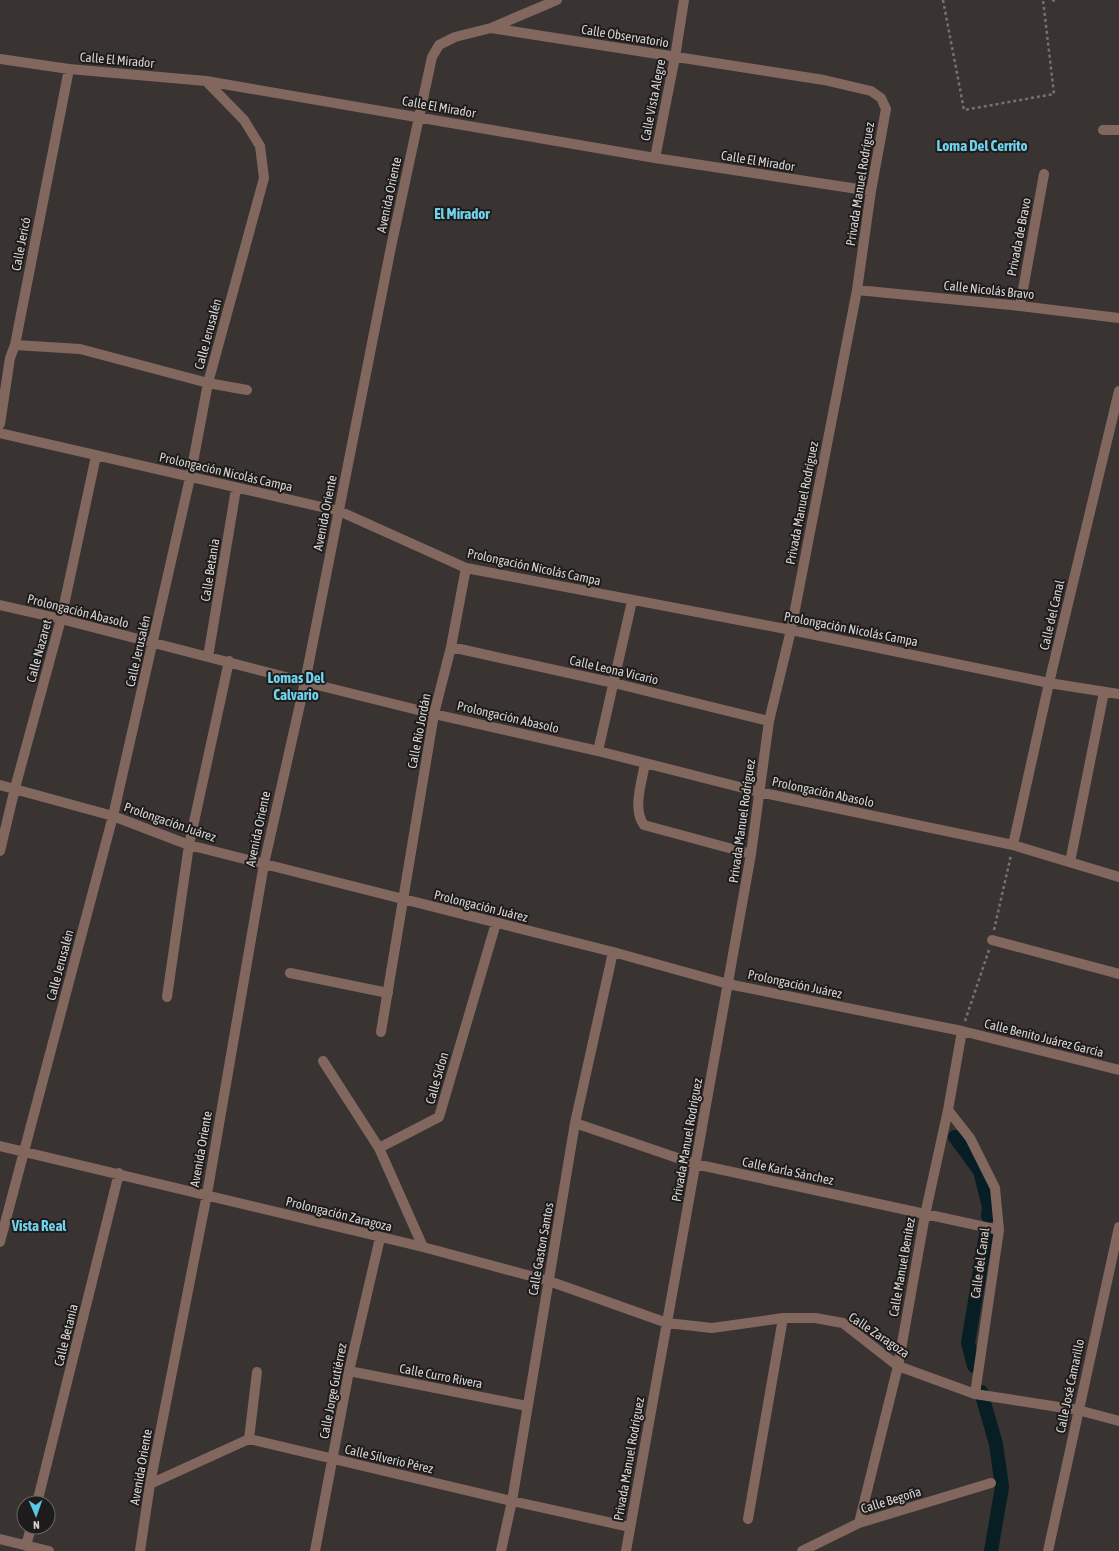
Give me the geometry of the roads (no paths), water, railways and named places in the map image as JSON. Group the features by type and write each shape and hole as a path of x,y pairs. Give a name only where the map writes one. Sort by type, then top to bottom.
{"street":[{"path":"491,28 557,0"},
{"name":"Calle Vista Alegre","path":"655,158 676,57 684,0"},
{"name":"Calle Observatorio","path":"419,116 432,57 439,44 455,37 491,28 824,80 871,91 881,98"},
{"name":"Calle El Mirador","path":"0,59 69,69 206,81 419,116 655,158 871,191"},
{"name":"Calle Jericó","path":"0,424 10,358 15,345 69,69"},
{"name":"Calle Jerusalén","path":"0,1242 113,816 154,643 190,478 208,383 264,178 260,146 244,120 206,81"},
{"name":"Privada Manuel Rodríguez","path":"626,1551 751,854 769,721 791,630 857,290 871,191 886,109 881,98"},
{"name":"Avenida Oriente","path":"140,1551 150,1484 207,1194 264,864 305,682 338,511 419,116"},
{"path":"1103,130 1119,130"},
{"name":"Privada de Bravo","path":"1020,306 1044,174"},
{"name":"Calle Nicolás Bravo","path":"857,290 1020,306 1119,318"},
{"path":"15,345 80,349 208,383 246,390"},
{"name":"Calle del Canal","path":"1013,845 1049,683 1119,391"},
{"name":"Prolongación Nicolás Campa","path":"0,433 338,511 466,568 632,601 791,630 1049,683 1119,694"},
{"name":"Calle Nazaret","path":"0,851 15,788 61,619 96,456"},
{"name":"Calle Betania","path":"208,656 236,488"},
{"name":"Calle Río Jordán","path":"381,1032 434,714 451,647 466,568"},
{"path":"598,751 632,601"},
{"name":"Prolongación Abasolo","path":"0,605 229,661 305,682 434,714 598,751 759,792 1013,845 1119,877"},
{"name":"Calle Leona Vicario","path":"451,647 614,683 769,721"},
{"path":"168,997 189,845 229,661"},
{"path":"1070,862 1104,692"},
{"path":"645,763 637,810 639,818 644,825 751,854"},
{"name":"Prolongación Juárez","path":"0,785 113,816 189,845 612,952 728,984 962,1031"},
{"name":"Calle Sidon","path":"379,1148 439,1117 496,923"},
{"path":"992,940 1119,974"},
{"name":"Calle Gaston Santos","path":"501,1551 512,1501 575,1123 612,952"},
{"path":"290,973 388,994"},
{"path":"948,1110 962,1031"},
{"name":"Calle Benito Juárez García","path":"962,1031 1119,1070"},
{"path":"323,1061 379,1148 423,1247"},
{"name":"Calle del Canal","path":"948,1110 970,1138 995,1188 999,1230 976,1394"},
{"name":"Calle Manuel Benítez","path":"860,1523 898,1366 925,1214 948,1110"},
{"name":"Calle Karla Sánchez","path":"575,1123 695,1164 999,1230"},
{"name":"Prolongación Zaragoza","path":"0,1146 207,1194 380,1238 423,1247 549,1281 667,1323"},
{"name":"Calle Betania","path":"39,1495 120,1174"},
{"name":"Calle José Camarillo","path":"1048,1551 1119,1227"},
{"name":"Calle Jorge Gutiérrez","path":"316,1551 349,1371 380,1238"},
{"path":"748,1520 783,1318"},
{"name":"Calle Zaragoza","path":"667,1323 712,1328 783,1318 815,1318 842,1324 898,1366 976,1394 1078,1410 1119,1421"},
{"name":"Calle Curro Rivera","path":"349,1371 527,1406"},
{"path":"150,1484 249,1439 257,1372"},
{"name":"Calle Silverio Pérez","path":"249,1439 512,1501 630,1527"},
{"name":"Calle Begoña","path":"802,1551 860,1523 991,1483"},
{"path":"26,1546 29,1535"},
{"path":"0,1539 49,1551"}],"waterway":[{"path":"955,1137 980,1171 989,1207 988,1216"},
{"path":"974,1366 968,1343 986,1235"},
{"path":"981,1392 996,1444 1002,1487 991,1551"}],"district":[{"name":"Loma Del Cerrito","path":"982,145"},
{"name":"El Mirador","path":"462,213"},
{"name":"Lomas Del Calvario","path":"296,686"},
{"name":"Vista Real","path":"39,1225"}]}
